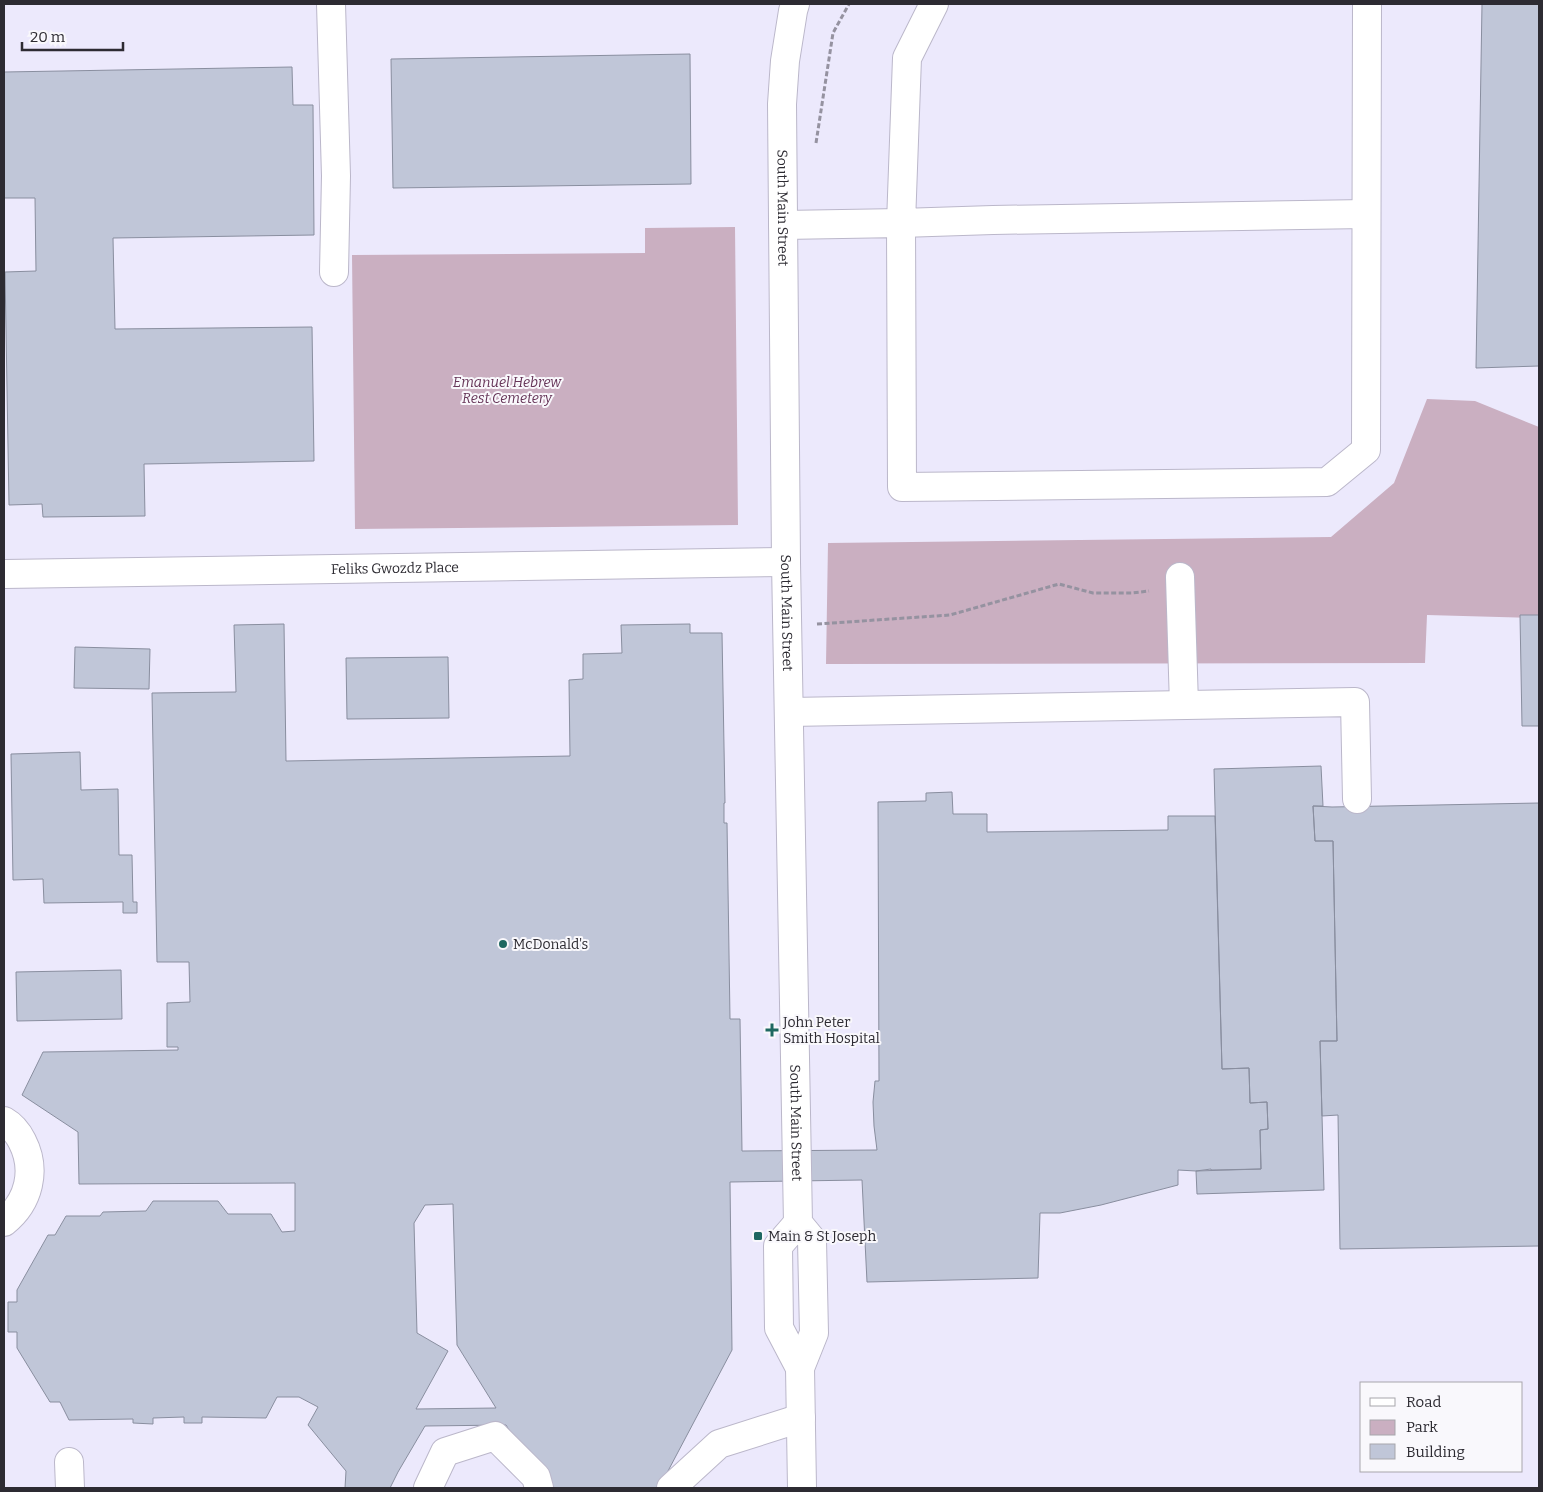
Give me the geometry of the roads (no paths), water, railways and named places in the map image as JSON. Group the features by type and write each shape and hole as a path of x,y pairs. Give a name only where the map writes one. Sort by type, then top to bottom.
{"street":[{"path":"331,4 336,176 334,272"},
{"name":"South Main Street","path":"795,4 785,61 782,104 786,562 798,1223 778,1246 778,1262 779,1328 800,1368 802,1488"},
{"path":"934,4 907,58 901,223 902,487 1327,482 1366,450 1367,4"},
{"path":"783,226 993,220 1366,214"},
{"name":"Feliks Gwozdz Place","path":"4,574 786,562"},
{"path":"1180,577 1184,705"},
{"path":"789,712 1354,702 1357,800"},
{"path":"4,1120 19,1135 27,1150 30,1167 29,1184 23,1201 4,1222"},
{"path":"671,1488 719,1444 801,1418"},
{"path":"428,1488 445,1452 495,1436 536,1477 539,1488"}],"place":[{"name":"McDonald's","path":"503,944"},
{"name":"John Peter Smith Hospital","path":"772,1030"},
{"name":"Main & St Joseph","path":"758,1236"}],"park label":[{"name":"Emanuel Hebrew Rest Cemetery","path":"507,390"}]}
